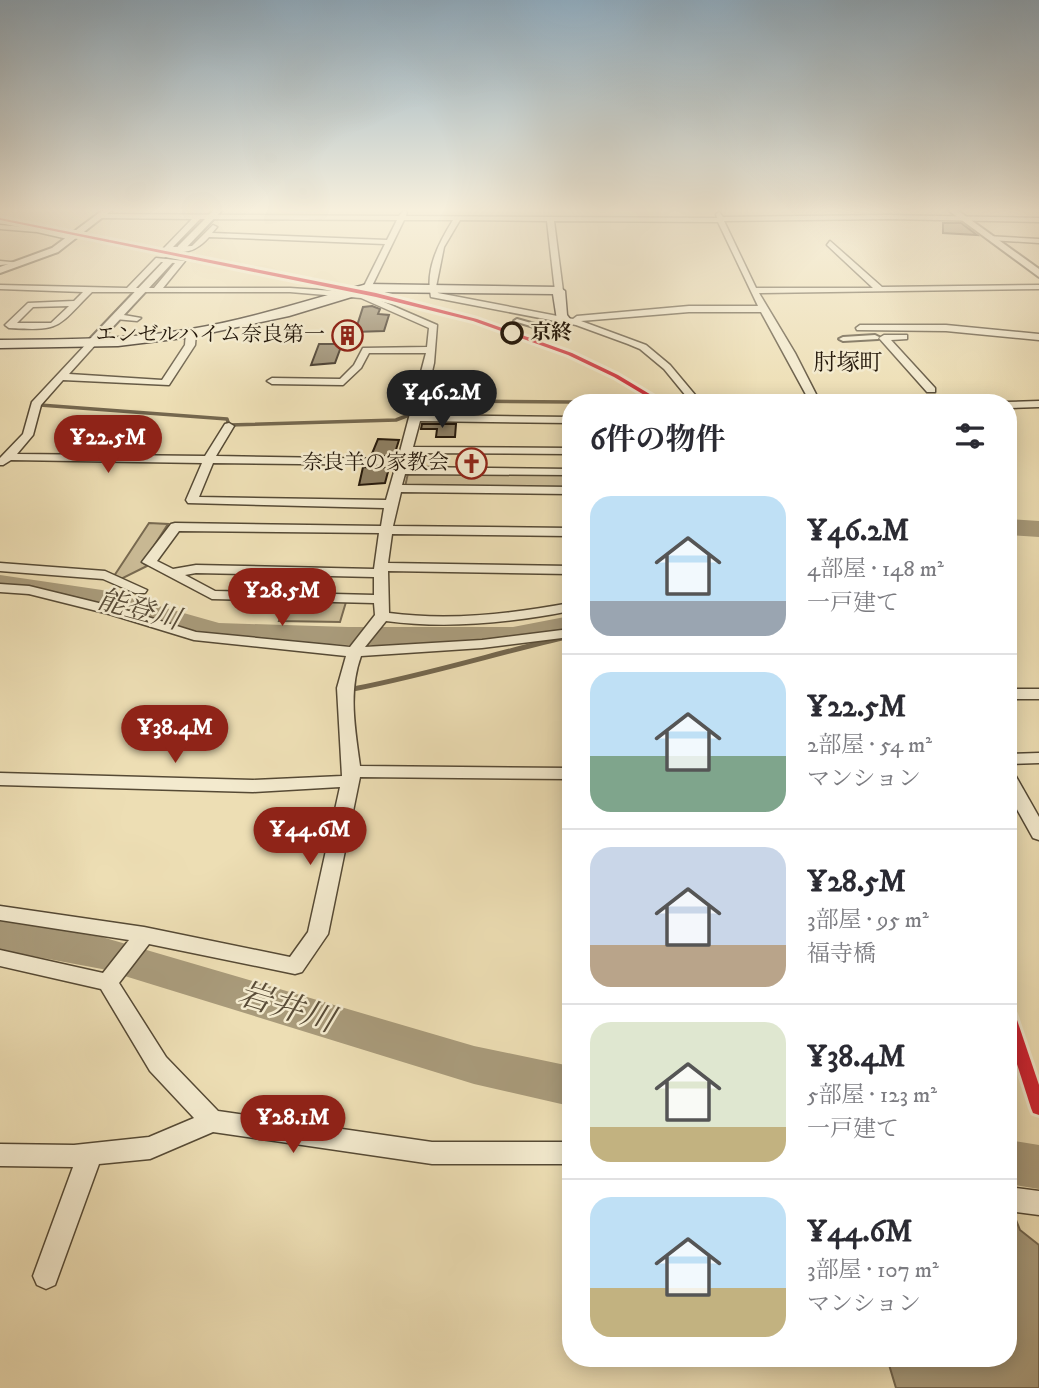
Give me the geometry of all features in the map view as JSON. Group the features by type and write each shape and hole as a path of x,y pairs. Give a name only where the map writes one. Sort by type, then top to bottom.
{"main road":[{"path":"0,344 92,343 191,333 285,313 367,288 559,291 561,319"}],"street":[{"path":"4,461 28,435 36,404 118,317 148,275"},
{"path":"135,291 153,275"},
{"path":"156,291 170,275"},
{"path":"367,288 373,275"},
{"path":"435,275 434,295 561,319 592,327 643,347 667,367 689,394"},
{"path":"558,275 559,291"},
{"path":"746,275 811,394"},
{"path":"864,275 879,289"},
{"path":"0,287 135,291 290,290 363,296 434,327 416,418 386,529 377,620 355,649 342,691 351,776 318,933 295,966 0,913"},
{"path":"753,290 828,292 1039,287"},
{"path":"76,303 31,305 9,326 54,325 90,290"},
{"path":"561,319 689,309 764,309"},
{"path":"118,317 137,318"},
{"path":"517,321 554,332 563,328 561,319"},
{"path":"860,328 936,328 1039,337"},
{"path":"843,339 937,336 936,328"},
{"path":"62,377 165,383 190,345 191,333"},
{"path":"879,337 931,390"},
{"path":"272,381 343,382 358,366 366,350 430,350"},
{"path":"1017,405 1039,404"},
{"path":"416,418 562,420"},
{"path":"229,426 209,459 192,500 392,505"},
{"path":"403,461 562,451"},
{"path":"4,461 403,461 562,471"},
{"path":"395,488 562,491"},
{"path":"380,599 212,596 149,562 175,527 562,532"},
{"path":"0,567 105,575 139,590"},
{"path":"171,574 196,569 562,570"},
{"path":"0,588 29,590 114,611 194,636 355,649 482,644 562,634"},
{"path":"377,620 411,621 535,614 562,609"},
{"path":"1017,694 1039,694"},
{"path":"1017,759 1039,758"},
{"path":"0,779 253,786 351,776 562,774"},
{"path":"1017,794 1039,834"},
{"path":"111,979 142,938"},
{"path":"0,958 111,979"},
{"path":"111,979 158,1064 212,1121"},
{"path":"0,1154 90,1155 150,1149 212,1121 432,1153 562,1153"},
{"path":"46,1276 90,1155"},
{"path":"1017,1200 1039,1203"}],"shaded area":[{"path":"408,473 562,475 562,489 405,487"},
{"path":"149,523 168,524 143,563 147,566 121,579 114,576"},
{"path":"287,601 346,602 340,622 279,621"},
{"path":"1017,1222 1020,1230 1039,1245 1039,1388 896,1388 890,1367 1017,1367"}],"building":[{"path":"363,307 380,309 378,314 389,315 384,331 355,332"},
{"path":"319,344 342,344 335,363 311,365"},
{"path":"422,424 456,424 455,437 436,437 437,429 421,429"},
{"path":"378,439 399,440 394,456 371,456"},
{"path":"363,467 389,468 385,483 359,485"}],"waterway":[{"path":"40,405 227,419 229,425 396,420 409,415 414,401"},
{"path":"456,401 562,402"},
{"name":"能登川","path":"1017,528 1039,529"},
{"name":"能登川","path":"0,583 102,598 217,632 348,636 513,636 562,627"},
{"path":"353,689 562,638"},
{"name":"岩井川","path":"0,935 102,953 474,1065 562,1084"},
{"name":"岩井川","path":"1017,1163 1039,1167"}],"transit line":[{"path":"276,275 376,295 475,320 570,354 646,394"},
{"path":"1017,1041 1039,1108"}],"place":[{"name":"京終","path":"512,333"},
{"name":"エンゼルハイム奈良第一","path":"348,335"},
{"name":"奈良羊の家教会","path":"472,463"}],"district":[{"name":"肘塚町","path":"848,363"}]}
